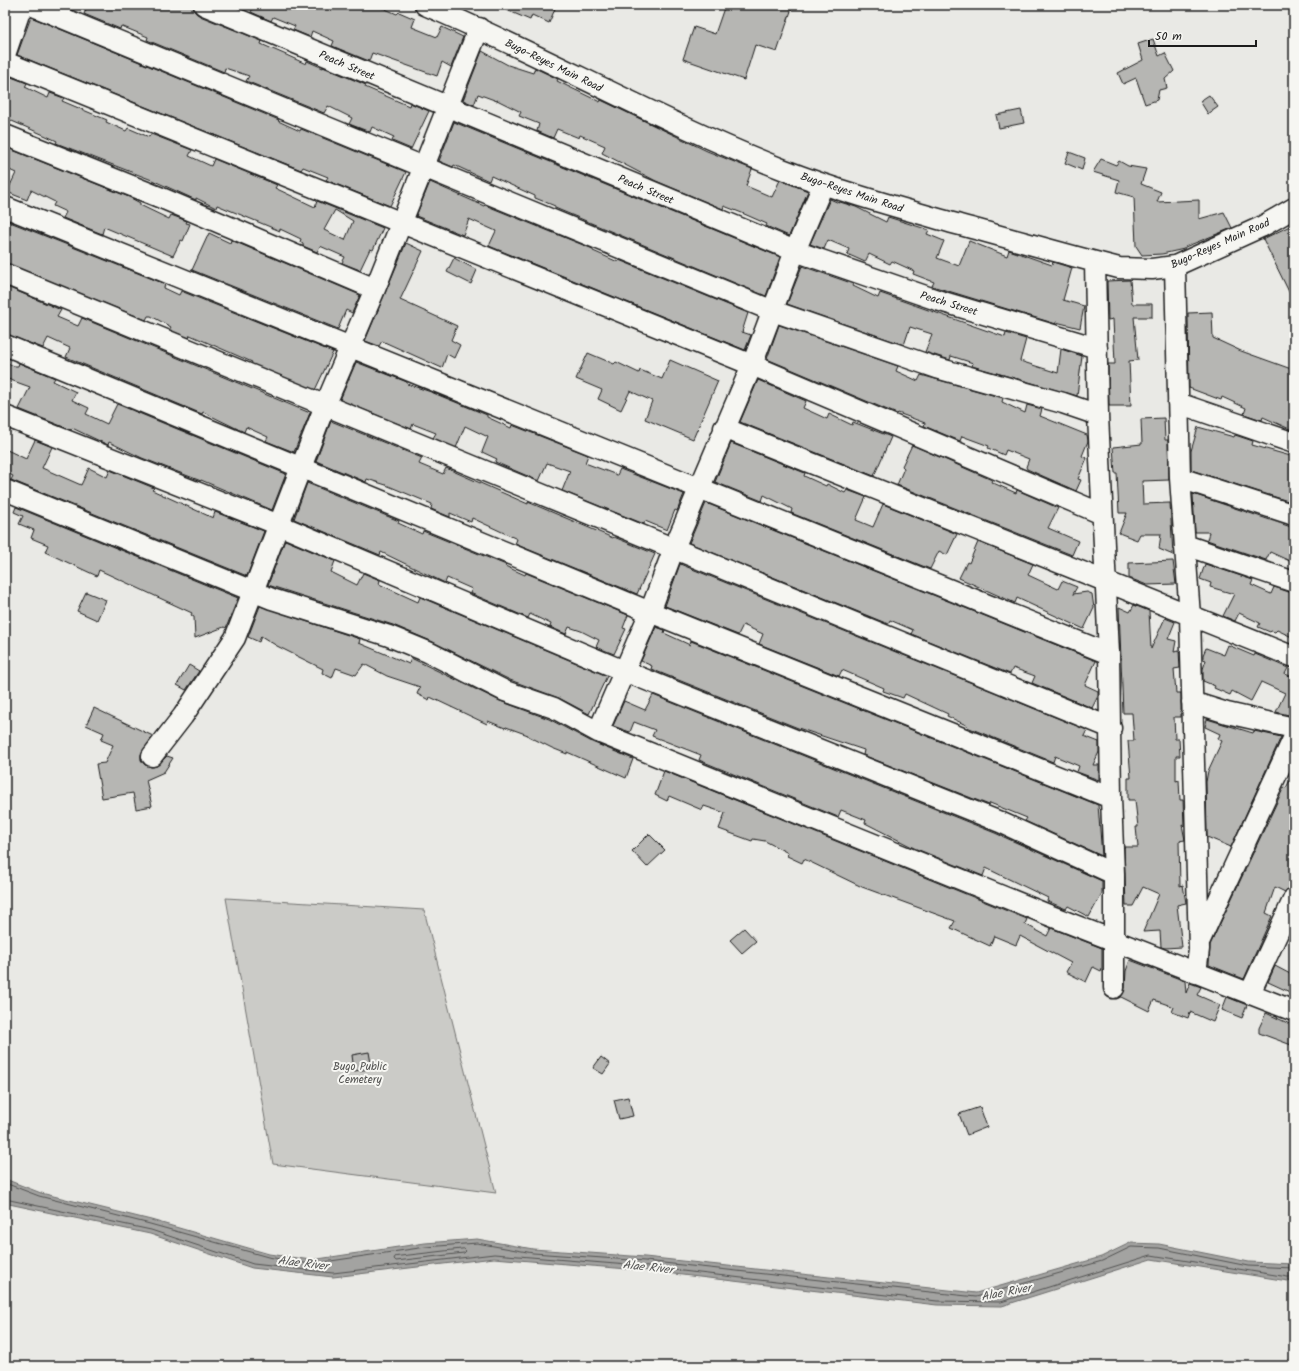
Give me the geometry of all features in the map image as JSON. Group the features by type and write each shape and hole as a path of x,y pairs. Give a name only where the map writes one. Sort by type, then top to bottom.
{"street":[{"path":"5,55 22,5"},
{"path":"31,5 773,311 937,368 1063,403 1098,415"},
{"name":"Peach Street","path":"204,5 795,251 937,300 1097,348"},
{"name":"Bugo-Reyes Main Road","path":"425,5 479,28 629,102 737,151 823,185 866,199 1119,268 1152,269 1175,266 1261,227 1294,208"},
{"path":"152,756 229,649 241,625 253,590 324,408 401,224 479,28"},
{"path":"5,62 401,224 752,365 1102,514"},
{"path":"5,135 164,199 374,289"},
{"path":"598,732 650,612 674,548 752,365 795,251 823,185"},
{"path":"5,207 349,347 700,487 1109,654"},
{"path":"1095,262 1098,415 1111,728 1111,798 1115,940 1114,988"},
{"path":"1175,266 1180,478 1190,616 1198,944 1196,973"},
{"path":"5,274 324,408 674,548 1111,728"},
{"path":"5,345 650,612 1111,798"},
{"path":"1178,403 1294,443"},
{"path":"5,416 279,525 624,671 1000,822 1114,874"},
{"path":"724,428 1294,657"},
{"path":"1180,478 1294,515"},
{"path":"5,490 272,599 389,636 428,652 505,691 554,708 598,732 1046,914 1294,1011"},
{"path":"1185,545 1294,582"},
{"path":"1192,702 1227,713 1294,728"},
{"path":"1198,944 1294,737"},
{"path":"1250,993 1294,898"}],"green space":[{"name":"Bugo Public Cemetery","path":"226,898 424,910 496,1193 273,1164"}],"water":[{"name":"Alae River","path":"5,1179 41,1193 151,1220 269,1254 311,1260 425,1243 477,1239 533,1249 645,1257 976,1293 1101,1257 1130,1243 1159,1244 1249,1262 1294,1264 1294,1282 1151,1259 1002,1306 937,1305 640,1270 494,1258 333,1277 252,1268 150,1234 5,1203"}],"building":[{"path":"88,5 193,5 195,12 200,16 262,41 261,44 306,64 307,61 366,85 365,87 409,106 410,103 429,111 411,149 392,141 394,137 372,127 370,132 349,124 352,118 328,106 324,113 246,81 249,76 225,68 224,72 147,40 148,37 121,26 120,29 84,14"},
{"path":"245,5 376,5 397,14 399,12 415,19 412,27 437,37 442,27 463,37 451,67 442,62 437,76 372,53 369,61 332,46 334,41 312,31 310,37 293,30 295,26 273,17 271,21 251,12 253,8"},
{"path":"495,5 548,5 555,9 549,23 532,15 530,20"},
{"path":"725,5 793,5 777,52 755,45 744,80 683,59 694,27 715,34"},
{"path":"31,17 279,120 278,121 300,131 301,129 406,172 390,206 326,180 328,177 303,167 301,170 17,55"},
{"path":"1153,39 1159,56 1165,53 1174,71 1165,79 1167,88 1159,90 1157,100 1145,104 1136,78 1123,84 1118,73 1143,60 1138,44"},
{"path":"482,51 508,65 533,73 535,68 558,79 557,81 600,102 601,100 707,151 752,169 746,186 772,197 780,180 808,191 789,236 742,213 724,206 723,209 656,181 602,153 605,146 580,135 579,138 557,129 553,138 537,131 539,124 519,116 521,112 497,100 478,94 474,105 463,100"},
{"path":"6,75 27,83 25,87 48,98 50,93 64,98 62,101 107,120 106,122 126,131 128,128 149,137 151,134 192,150 189,156 211,166 214,159 277,185 275,188 315,207 317,201 383,228 373,250 370,249 360,270 342,263 345,257 320,246 317,252 303,246 300,242 301,239 280,229 280,231 217,205 216,208 196,198 196,200 152,180 56,143 57,141 5,118","holes":["335,210 353,221 345,240 324,230"]},
{"path":"1209,95 1218,107 1208,114 1200,101"},
{"path":"1021,110 1024,123 999,128 996,115"},
{"path":"454,122 780,257 766,296 555,208 555,206 535,198 535,196 491,176 489,181 454,165 453,167 439,161"},
{"path":"5,147 129,197 140,203 140,205 169,219 171,215 187,221 186,223 190,224 183,241 181,240 173,256 104,227 102,234 63,218 66,212 53,206 55,202 31,190 27,200 7,192 16,173 5,168"},
{"path":"1069,152 1085,158 1082,170 1065,163"},
{"path":"1101,159 1116,165 1119,161 1128,166 1146,169 1141,184 1161,192 1157,202 1199,200 1199,219 1224,212 1232,228 1185,247 1184,249 1162,254 1142,255 1136,246 1134,197 1116,192 1119,180 1093,172"},
{"path":"430,182 484,206 485,205 593,249 593,251 618,262 619,260 748,313 742,332 751,335 745,350 489,246 496,231 469,219 463,235 416,216"},
{"path":"830,199 856,207 886,222 888,217 929,230 927,234 944,241 937,258 959,266 969,241 1007,256 1009,250 1052,265 1053,262 1072,268 1063,300 1084,306 1080,328 1056,322 1056,324 932,286 934,282 913,274 914,271 892,261 890,264 869,254 865,262 847,254 849,249 828,240 824,249 810,244"},
{"path":"5,220 165,284 164,288 179,295 181,291 333,352 315,390 251,364 252,362 190,335 189,338 169,330 171,327 151,316 148,316 146,320 5,263"},
{"path":"1294,224 1294,302 1263,239"},
{"path":"209,233 230,243 231,240 360,295 352,313 346,310 338,329 192,270"},
{"path":"406,243 423,251 400,300 457,326 451,340 460,345 454,358 447,354 442,368 382,341 379,346 365,341"},
{"path":"454,258 477,270 471,284 447,272"},
{"path":"802,266 854,284 853,286 878,298 880,293 1005,337 1006,333 1026,339 1020,361 1058,373 1061,349 1082,356 1077,396 972,366 973,363 951,356 950,360 925,352 932,334 910,327 904,345 787,304"},
{"path":"1130,280 1132,304 1152,304 1152,317 1134,317 1138,360 1129,361 1131,406 1109,406 1108,364 1115,364 1113,319 1108,320 1107,281"},
{"path":"5,286 61,310 57,317 78,326 82,318 310,413 294,452 266,441 268,437 246,427 244,432 203,412 202,414 66,357 70,348 48,338 43,348 5,334"},
{"path":"1212,312 1213,338 1241,351 1294,370 1294,431 1263,417 1262,420 1244,414 1246,408 1222,397 1221,400 1189,388 1188,313"},
{"path":"779,325 898,366 896,371 918,381 921,375 1003,398 1002,402 1025,413 1027,405 1042,409 1040,416 1087,435 1088,441 1082,456 1087,458 1078,479 1081,480 1076,491 1027,469 1026,467 1029,459 1006,450 1004,455 988,448 989,446 962,436 960,441 924,426 925,423 898,413 897,414 767,359"},
{"path":"588,353 614,364 616,362 639,373 640,370 662,379 670,360 718,381 693,439 645,419 652,401 630,391 621,410 598,399 602,390 576,379"},
{"path":"5,362 14,366 18,366 19,363 55,378 53,381 76,392 72,400 89,408 86,414 107,424 117,404 286,474 272,510 201,480 142,458 109,442 108,445 72,428 71,430 19,409 30,387 5,378"},
{"path":"356,362 407,382 407,384 431,392 487,415 487,417 511,428 512,425 588,455 585,463 617,475 620,469 684,494 677,511 675,510 667,530 645,521 644,524 562,491 570,471 547,463 539,481 495,462 497,459 482,452 488,437 465,426 456,448 433,438 436,433 413,424 411,429 340,400"},
{"path":"758,380 806,401 803,408 827,419 829,414 852,425 853,422 891,437 874,476 740,422"},
{"path":"1164,418 1165,440 1168,440 1169,480 1142,481 1143,504 1170,503 1173,555 1159,549 1161,534 1140,534 1137,540 1119,533 1127,513 1119,513 1117,473 1115,473 1113,447 1142,444 1141,419"},
{"path":"331,421 422,458 419,464 443,474 446,468 528,504 528,502 655,554 637,594 515,544 517,539 472,518 471,522 450,513 450,517 431,509 432,504 386,485 367,479 366,482 316,461"},
{"path":"1198,427 1234,437 1235,435 1253,441 1252,445 1294,457 1294,503 1191,470 1191,451"},
{"path":"35,440 52,447 42,468 81,485 89,468 107,477 110,470 154,488 152,490 213,518 215,512 264,531 247,576 11,480 13,476 5,472 5,449 26,459"},
{"path":"731,443 805,473 804,476 826,486 827,484 845,493 847,490 866,497 856,520 873,527 883,504 957,534 947,555 939,551 930,569 791,513 792,509 764,495 762,501 715,482"},
{"path":"912,445 992,480 991,482 1016,493 1017,490 1058,508 1048,528 1078,541 1072,555 897,485 904,468 902,466"},
{"path":"307,483 399,521 398,523 422,534 423,531 506,565 505,566 525,575 526,573 628,615 623,628 626,629 614,654 596,647 599,640 581,631 569,627 566,634 550,627 551,624 530,614 528,618 470,593 472,589 447,578 445,583 381,552 380,555 294,519"},
{"path":"1193,494 1294,528 1294,563 1270,552 1266,560 1207,540 1209,532 1195,532"},
{"path":"706,503 1096,661 1085,685 1098,691 1098,696 1092,708 1032,683 1035,676 1013,668 1010,674 911,634 913,630 890,620 888,624 689,543"},
{"path":"16,507 238,598 226,628 224,627 195,638 194,617 191,615 192,613 99,570 97,576 45,552 48,545 31,538 34,530 19,524 23,516 14,512"},
{"path":"285,540 335,561 331,572 357,585 363,573 380,580 379,584 418,602 420,597 607,676 589,714 559,698 510,680 433,642 393,625 268,585"},
{"path":"978,542 1033,564 1028,575 1058,589 1062,581 1077,587 1073,594 1087,592 1092,594 1094,608 1084,629 1017,598 1015,603 959,578 967,562 969,563"},
{"path":"1173,561 1176,584 1147,585 1129,578 1129,563"},
{"path":"680,564 1087,730 1084,736 1099,742 1099,752 1093,765 1099,765 1099,780 1077,772 1079,766 1055,756 1053,762 967,727 968,726 947,716 948,714 905,694 903,698 883,691 884,688 842,670 839,676 759,644 763,634 743,625 738,635 665,606"},
{"path":"1205,564 1253,580 1251,585 1271,594 1274,587 1294,593 1294,638 1277,630 1275,632 1270,632 1258,627 1260,623 1239,613 1235,621 1223,616 1234,594 1210,587 1211,583 1200,579"},
{"path":"86,592 106,600 97,620 77,611"},
{"path":"1134,605 1149,611 1151,649 1165,618 1175,622 1168,639 1176,641 1174,652 1179,651 1180,668 1174,669 1176,693 1181,693 1181,717 1174,717 1175,739 1179,739 1180,756 1176,756 1176,781 1179,780 1180,800 1183,800 1184,826 1182,825 1185,840 1179,841 1180,886 1183,885 1186,903 1177,905 1182,947 1161,947 1160,931 1143,932 1159,894 1143,887 1133,906 1126,906 1124,847 1138,847 1136,827 1138,827 1135,800 1128,800 1128,778 1131,778 1128,741 1134,741 1132,713 1123,713 1119,607 1130,612"},
{"path":"260,606 360,639 359,643 409,664 411,658 500,701 549,719 592,742 633,759 626,778 567,752 567,754 552,748 528,735 488,721 487,724 430,697 429,700 417,694 420,687 387,676 364,664 356,675 336,668 332,678 322,673 323,669 277,646 261,636 259,642 248,637"},
{"path":"656,627 665,630 664,633 690,645 691,641 1098,805 1102,856 1025,821 1027,818 990,803 989,805 863,755 864,750 798,728 651,669 652,666 641,661"},
{"path":"1228,645 1254,656 1255,654 1288,668 1285,674 1293,677 1294,675 1293,716 1276,712 1285,693 1261,682 1251,701 1232,691 1230,695 1203,681 1203,669 1206,660 1203,659 1203,655 1206,648 1224,655"},
{"path":"189,665 199,671 186,690 177,685"},
{"path":"653,695 995,833 1102,881 1102,893 1089,917 1068,906 1066,909 1047,901 1048,898 986,868 983,876 914,848 865,823 866,820 841,810 838,817 699,760 701,755 652,736 655,730 634,722 630,732 613,726 624,701 645,710"},
{"path":"94,708 153,736 141,754 141,760 145,765 151,767 157,766 167,756 173,758 164,772 146,780 152,806 136,809 133,793 102,798 96,764 105,763 113,745 101,740 104,733 86,725"},
{"path":"1207,719 1253,733 1254,731 1281,737 1231,847 1207,837 1206,782 1208,771 1222,741 1218,739 1220,734 1205,727"},
{"path":"664,771 1027,919 1025,924 1047,936 1051,928 1102,948 1101,971 1093,967 1086,982 1066,972 1071,963 1020,936 1016,945 994,936 990,946 951,928 955,921 862,887 804,859 802,863 787,856 788,853 765,841 753,839 752,841 719,829 725,813 704,806 702,810 669,796 667,801 655,795"},
{"path":"1294,772 1294,887 1288,888 1285,892 1275,887 1266,913 1272,916 1244,979 1209,965 1210,945 1284,787 1286,788"},
{"path":"649,834 665,850 647,867 632,851"},
{"path":"744,928 756,941 742,953 730,940"},
{"path":"1130,960 1185,981 1186,993 1190,983 1201,987 1197,995 1220,1005 1213,1022 1190,1012 1188,1018 1172,1012 1174,1007 1154,1000 1149,1011 1121,997 1125,988 1126,971"},
{"path":"1275,966 1294,976 1294,994 1268,982"},
{"path":"1227,997 1247,1005 1242,1018 1222,1010"},
{"path":"1266,1013 1294,1026 1294,1046 1259,1033 1259,1028"},
{"path":"369,1052 372,1069 354,1071 352,1055"},
{"path":"601,1057 610,1064 603,1074 593,1068"},
{"path":"628,1097 633,1116 619,1119 614,1100"},
{"path":"980,1107 987,1127 967,1135 959,1114"}]}
